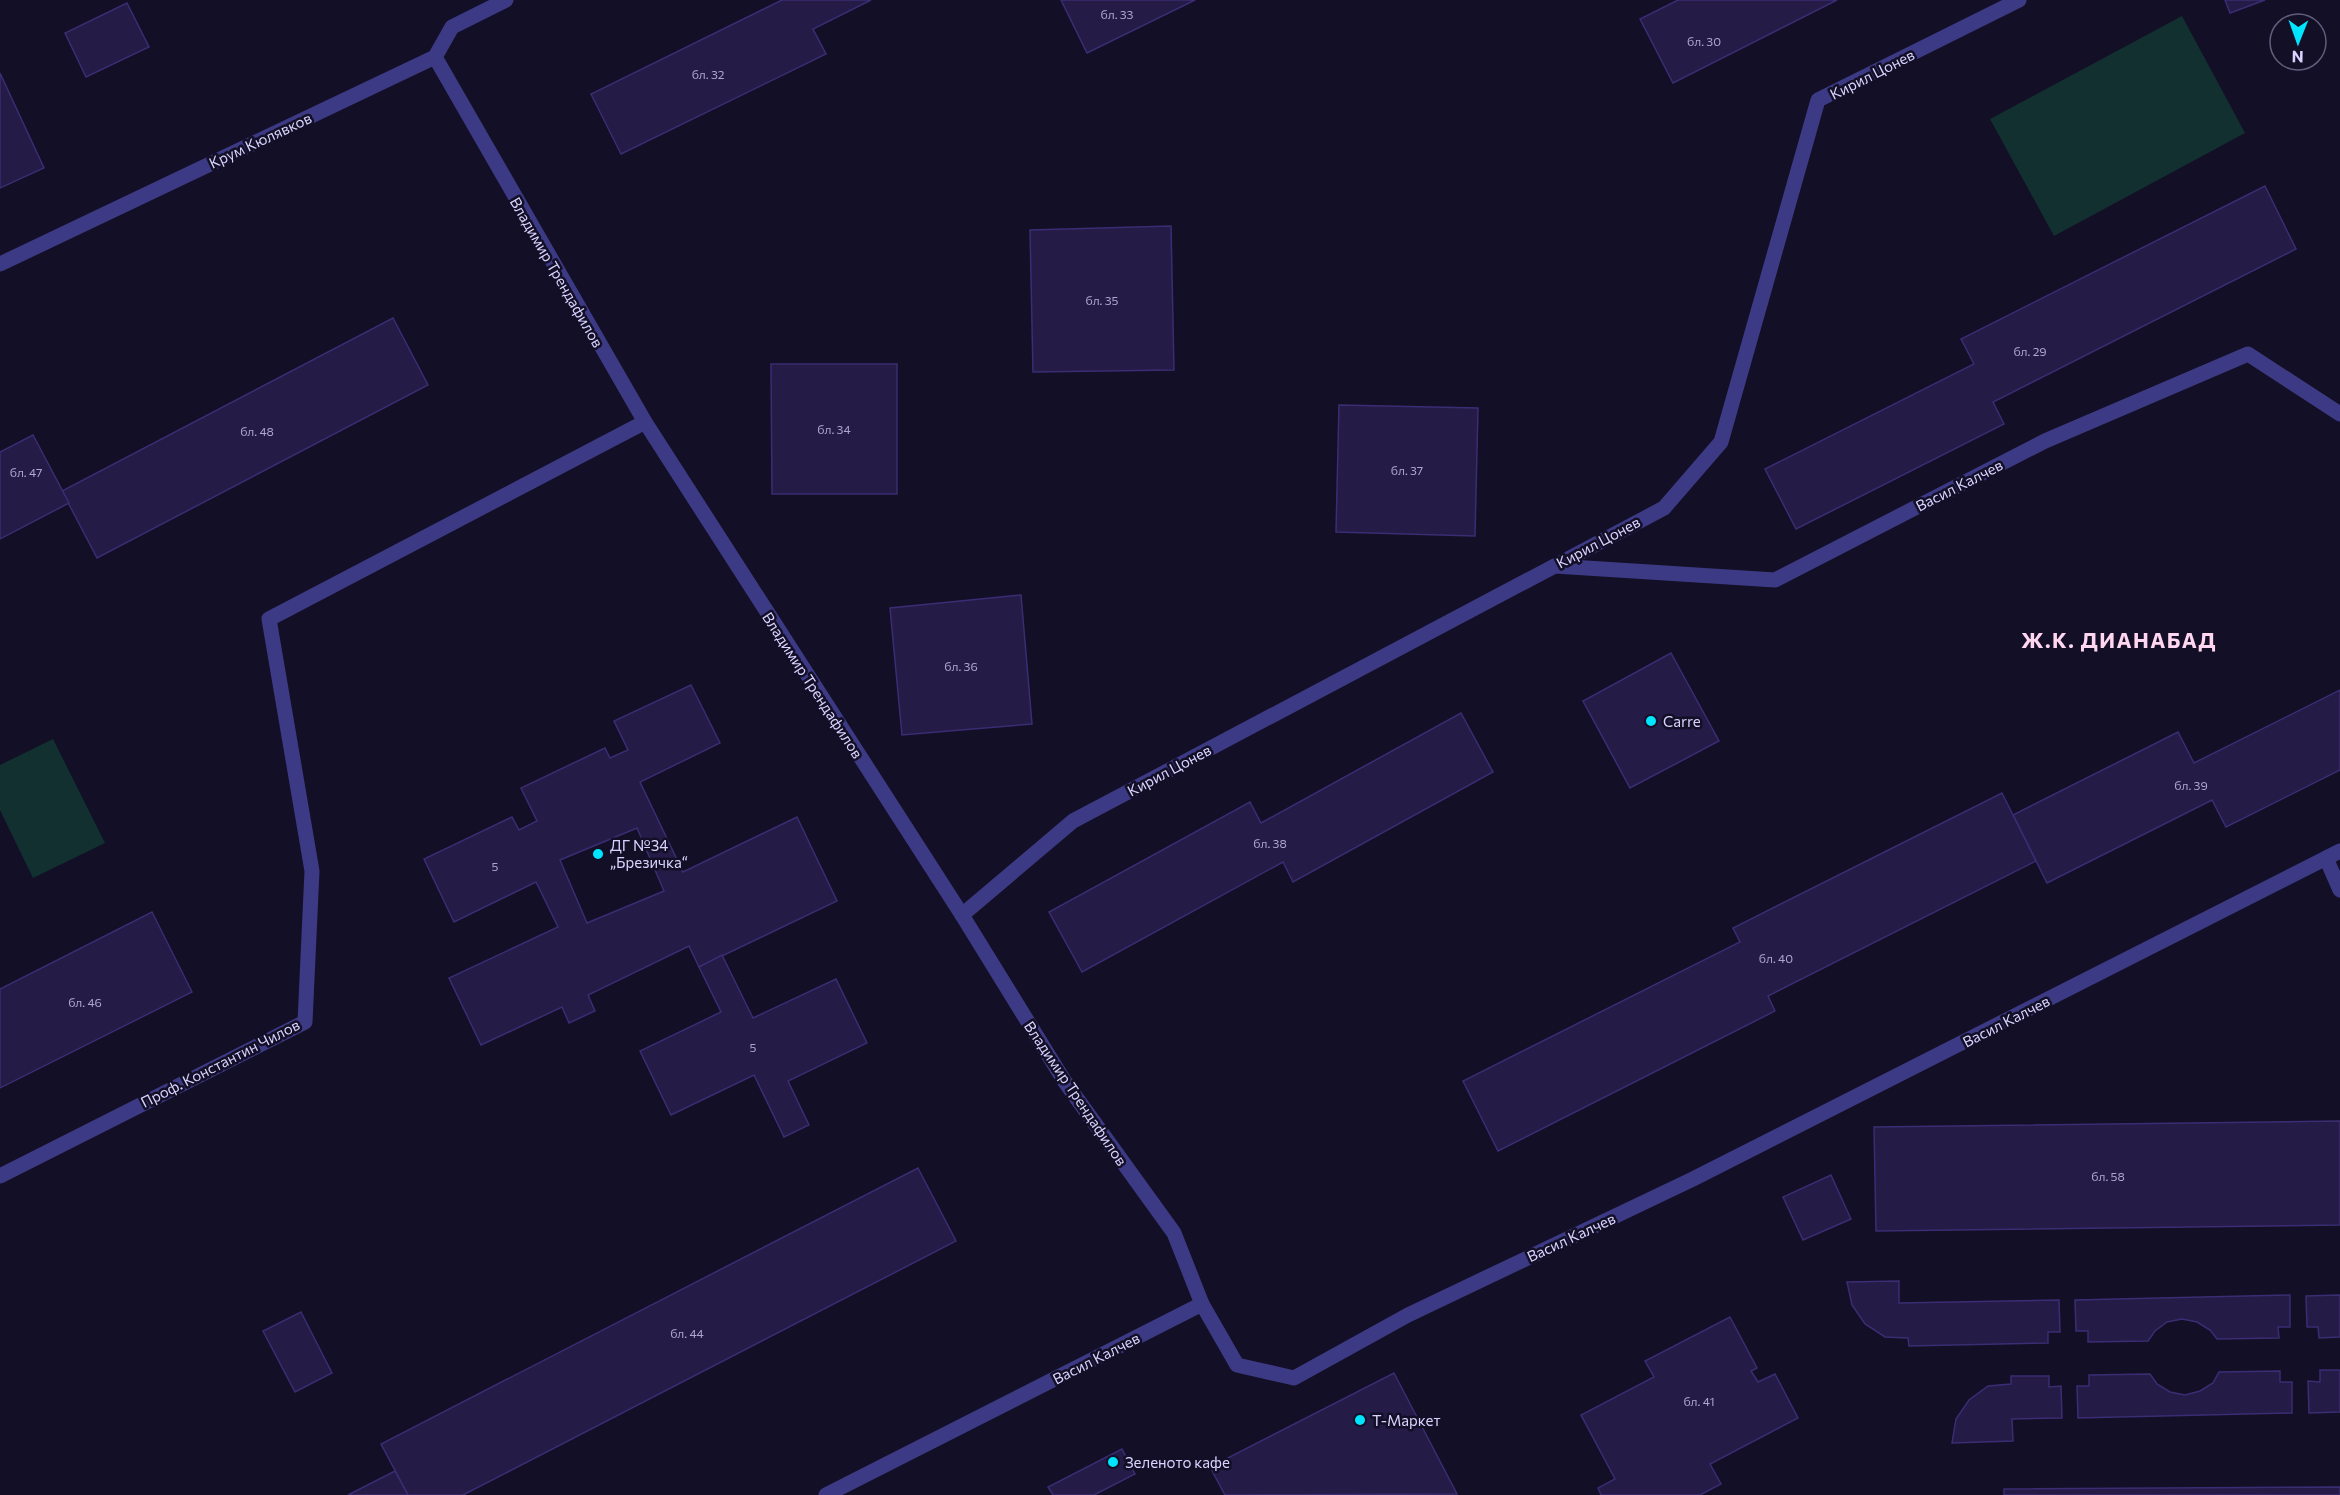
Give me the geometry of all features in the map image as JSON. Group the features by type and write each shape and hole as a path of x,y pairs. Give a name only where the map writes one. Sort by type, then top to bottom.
{"street":[{"path":"435,57 452,27 506,0"},
{"name":"Кирил Цонев","path":"962,915 1073,821 1664,507 1721,442 1818,100 2019,0"},
{"name":"Крум Кюлявков","path":"0,264 435,57"},
{"name":"Владимир Трендафилов","path":"435,57 645,422 962,915 1065,1082 1174,1233 1202,1304"},
{"name":"Васил Калчев","path":"1555,566 1776,580 2045,441 2248,354 2340,414"},
{"name":"Проф. Константин Чилов","path":"0,1176 305,1022 312,871 269,619 645,422"},
{"name":"Васил Калчев","path":"826,1495 1202,1304 1237,1365 1294,1378 1408,1315 1692,1179 2340,851"},
{"path":"2326,858 2340,890"}],"green space":[{"path":"2182,16 2245,133 2054,236 1990,119"},
{"path":"53,739 105,843 33,878 0,810 0,765"}],"building":[{"path":"782,0 871,0 813,29 826,54 621,154 591,94"},
{"path":"1061,0 1195,0 1087,53"},
{"path":"1678,0 1837,0 1673,83 1640,19"},
{"path":"2225,0 2265,0 2230,13"},
{"path":"127,3 149,47 86,77 65,33"},
{"path":"0,73 44,168 0,188"},
{"path":"2265,186 2296,249 1993,402 2004,424 1796,529 1765,469 1974,364 1961,339"},
{"path":"1171,226 1174,370 1033,372 1030,230"},
{"path":"393,318 428,385 97,558 62,491"},
{"path":"771,364 897,364 897,494 772,494"},
{"path":"1339,405 1478,408 1475,536 1336,532"},
{"path":"33,435 69,503 0,539 0,452"},
{"path":"1021,595 1032,724 902,735 890,608"},
{"name":"Carre","path":"1671,653 1719,741 1630,788 1583,701"},
{"path":"691,685 720,743 640,782 683,872 797,817 837,901 699,967 689,946 588,995 595,1011 569,1023 562,1007 481,1045 449,978 558,927 536,882 454,922 424,859 512,817 519,830 537,821 521,788 605,748 610,758 628,750 614,721","holes":["637,828 664,891 587,923 560,860"]},
{"path":"2340,690 2340,770 2226,827 2212,800 2047,883 2013,815 2178,732 2194,763"},
{"path":"1461,713 1493,772 1293,882 1283,862 1082,972 1049,912 1250,802 1261,823"},
{"path":"2002,793 2036,861 1768,996 1775,1011 1498,1151 1463,1081 1740,942 1733,928"},
{"path":"152,912 192,992 0,1088 0,989"},
{"path":"722,955 753,1018 836,979 867,1043 788,1081 809,1125 784,1137 754,1075 671,1115 640,1051 721,1012 699,967"},
{"path":"2340,1121 2340,1225 1876,1231 1874,1127"},
{"path":"918,1168 956,1241 463,1495 408,1495 381,1444"},
{"path":"1831,1175 1851,1219 1803,1240 1783,1197"},
{"path":"1899,1281 1899,1303 2059,1300 2060,1332 2048,1332 2048,1343 1909,1346 1908,1338 1885,1337 1865,1324 1852,1305 1847,1282"},
{"path":"2290,1295 2290,1327 2278,1327 2279,1338 2217,1339 2210,1330 2197,1322 2182,1319 2167,1322 2155,1331 2148,1341 2088,1342 2088,1331 2076,1331 2075,1300"},
{"path":"2340,1295 2340,1337 2319,1338 2318,1327 2307,1327 2306,1296"},
{"path":"301,1312 332,1373 295,1392 263,1331"},
{"path":"1730,1317 1757,1368 1751,1371 1758,1382 1775,1374 1798,1418 1710,1464 1721,1484 1700,1495 1601,1495 1598,1488 1615,1479 1581,1415 1654,1377 1645,1361"},
{"path":"2320,1370 2340,1370 2340,1412 2309,1413 2308,1381 2320,1382"},
{"path":"2280,1371 2280,1382 2292,1382 2292,1413 2078,1418 2077,1386 2089,1386 2089,1375 2150,1374 2157,1384 2170,1392 2185,1395 2200,1391 2213,1383 2219,1372"},
{"name":"Т-Маркет","path":"1394,1373 1457,1494 1225,1495 1210,1467"},
{"path":"2011,1376 2049,1376 2049,1387 2061,1386 2062,1418 2012,1419 2013,1441 1952,1443 1956,1419 1969,1400 1988,1386 2011,1384"},
{"name":"Зеленото кафе","path":"1122,1449 1135,1474 1094,1495 1053,1495 1048,1487"},
{"path":"395,1471 408,1495 348,1495"},
{"path":"2340,1487 2340,1495 2004,1495 2004,1489"}],"place":[{"name":"Carre","path":"1651,721"},
{"name":"ДГ №34 „Брезичка“","path":"598,854"},
{"name":"Т-Маркет","path":"1360,1420"},
{"name":"Зеленото кафе","path":"1113,1462"}],"district":[{"name":"Ж.К. ДИАНАБАД","path":"2119,639"}]}
